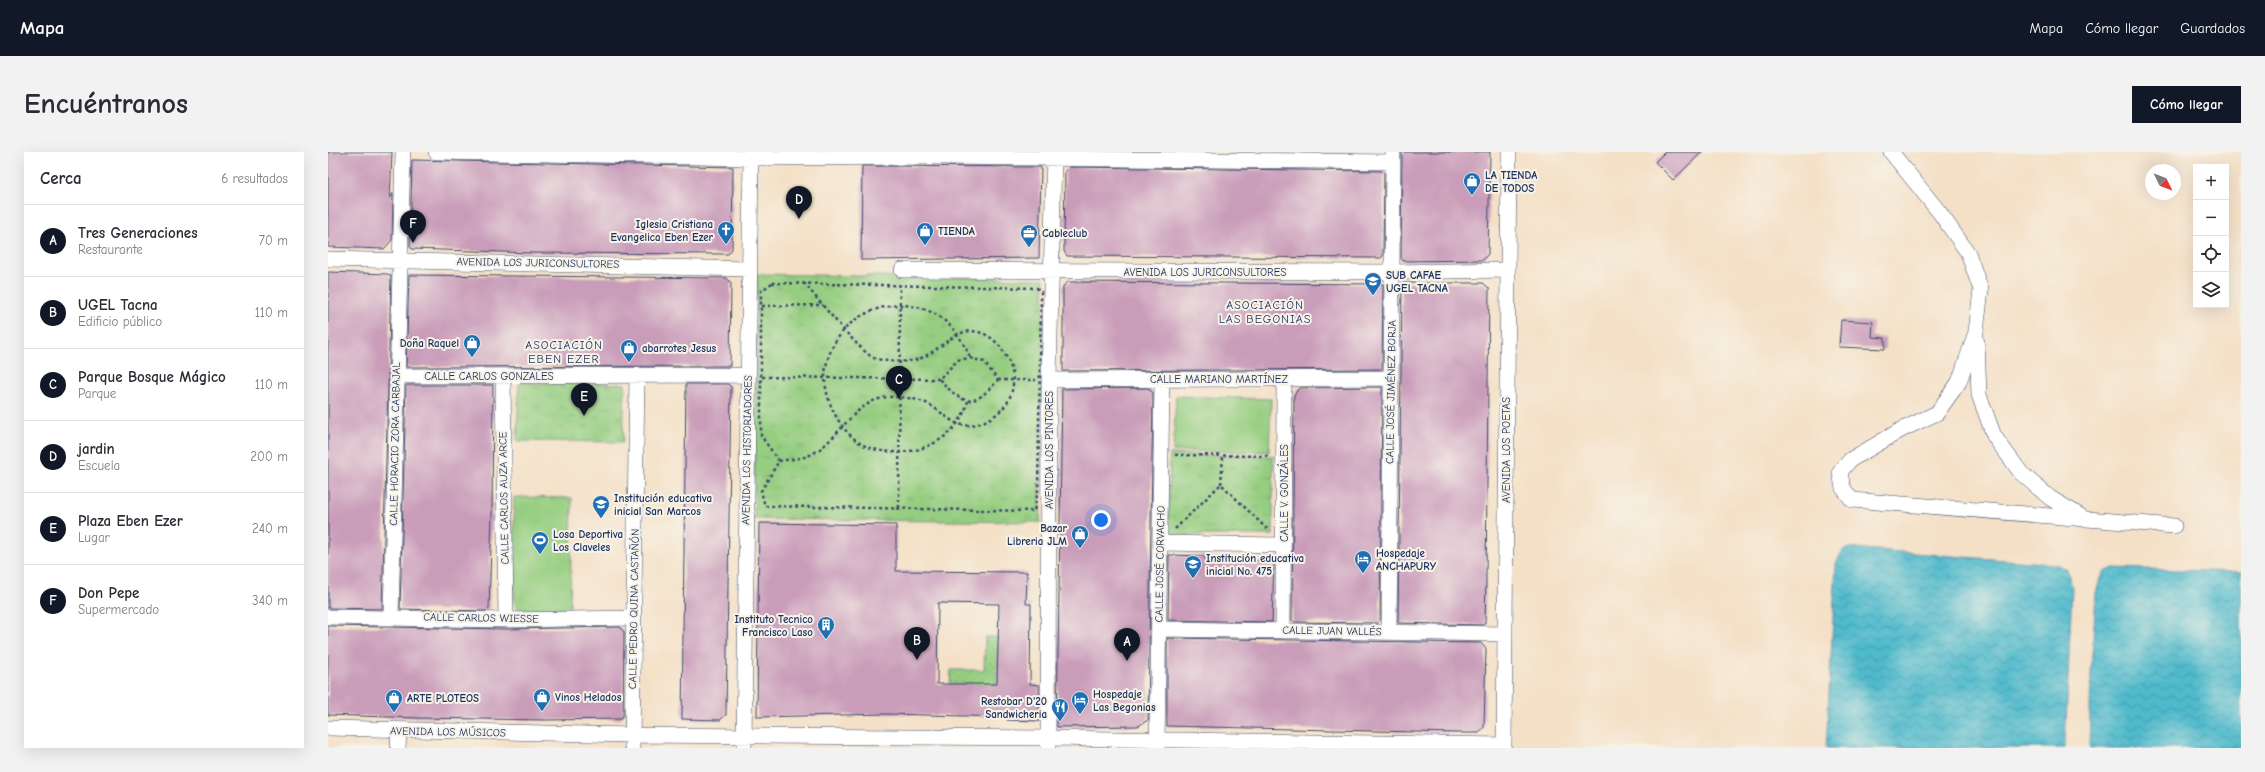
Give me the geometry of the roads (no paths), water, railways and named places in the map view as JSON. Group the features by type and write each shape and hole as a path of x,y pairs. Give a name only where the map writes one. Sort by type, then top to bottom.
{"street":[{"name":"CALLE HORACIO ZORA CARBAJAL","path":"391,617 403,152"},
{"path":"436,152 751,155 1393,157"},
{"name":"AVENIDA LOS POETAS","path":"1504,747 1509,152"},
{"path":"1891,152 1940,213 1968,253 1981,290 1976,332 1979,395 1994,436 2021,473 2050,498 2084,519"},
{"name":"AVENIDA LOS HISTORIADORES","path":"744,741 755,376 748,269 751,155"},
{"name":"AVENIDA LOS PINTORES","path":"1048,743 1044,380 1052,271 1054,156"},
{"name":"CALLE JOSÉ JIMÉNEZ BORJA","path":"1389,632 1393,157"},
{"name":"AVENIDA LOS JURICONSULTORES","path":"328,259 748,269"},
{"name":"AVENIDA LOS JURICONSULTORES","path":"902,270 1393,272 1508,270"},
{"path":"1976,332 1959,382 1938,413 1901,430 1850,460 1840,472 1843,488 1852,500 2174,526"},
{"name":"CALLE PEDRO QUINA CASTAÑÓN","path":"632,741 637,375"},
{"name":"CALLE CARLOS GONZALES","path":"397,376 755,376"},
{"name":"CALLE CARLOS AUZA ARCE","path":"503,376 506,620"},
{"name":"CALLE MARIANO MARTÍNEZ","path":"1044,380 1390,378"},
{"name":"CALLE JOSÉ CORVACHO","path":"1157,744 1159,629 1165,539 1162,379"},
{"name":"CALLE V. GONZÁLES","path":"1283,631 1284,379"},
{"path":"1165,539 1283,545"},
{"name":"CALLE CARLOS WIESSE","path":"328,617 506,620 634,618"},
{"name":"CALLE JUAN VALLÉS","path":"1159,629 1505,634"},
{"name":"AVENIDA LOS MÚSICOS","path":"328,728 632,741 1504,747"},
{"path":"398,748 399,731"}],"water":[{"path":"1850,548 2056,564 2067,570 2072,586 2065,748 1826,748 1836,563 1843,550"},
{"path":"2114,568 2241,572 2241,748 2089,748 2091,670 2096,593 2100,578 2104,572"}],"place":[{"name":"LA TIENDA DE TODOS","path":"1472,196"},
{"name":"jardin","path":"799,219"},
{"name":"Don Pepe","path":"413,243"},
{"name":"Iglesia Cristiana Evangelica Eben Ezer","path":"726,245"},
{"name":"TIENDA","path":"925,246"},
{"name":"Cableclub","path":"1029,248"},
{"name":"SUB CAFAE UGEL TACNA","path":"1373,296"},
{"name":"Doña Raquel","path":"472,358"},
{"name":"abarrotes Jesus","path":"629,363"},
{"name":"Parque Bosque Mágico","path":"899,399"},
{"name":"Plaza Eben Ezer","path":"584,416"},
{"name":"Institución educativa inicial San Marcos","path":"601,519"},
{"name":"Bazar Libreria JLM","path":"1080,549"},
{"name":"Losa Deportiva Los Claveles","path":"540,555"},
{"name":"Hospedaje ANCHAPURY","path":"1363,574"},
{"name":"Institución educativa inicial No. 475","path":"1193,579"},
{"name":"Instituto Tecnico Francisco Laso","path":"826,640"},
{"name":"UGEL Tacna","path":"917,660"},
{"name":"Tres Generaciones","path":"1127,661"},
{"name":"Vinos Helados","path":"542,712"},
{"name":"ARTE PLOTEOS","path":"394,713"},
{"name":"Hospedaje Las Begonias","path":"1080,715"},
{"name":"Restobar D'20 Sandwicheria","path":"1060,722"}],"district":[{"name":"ASOCIACIÓN LAS BEGONIAS","path":"1265,312"},
{"name":"ASOCIACIÓN EBEN EZER","path":"564,352"}]}
